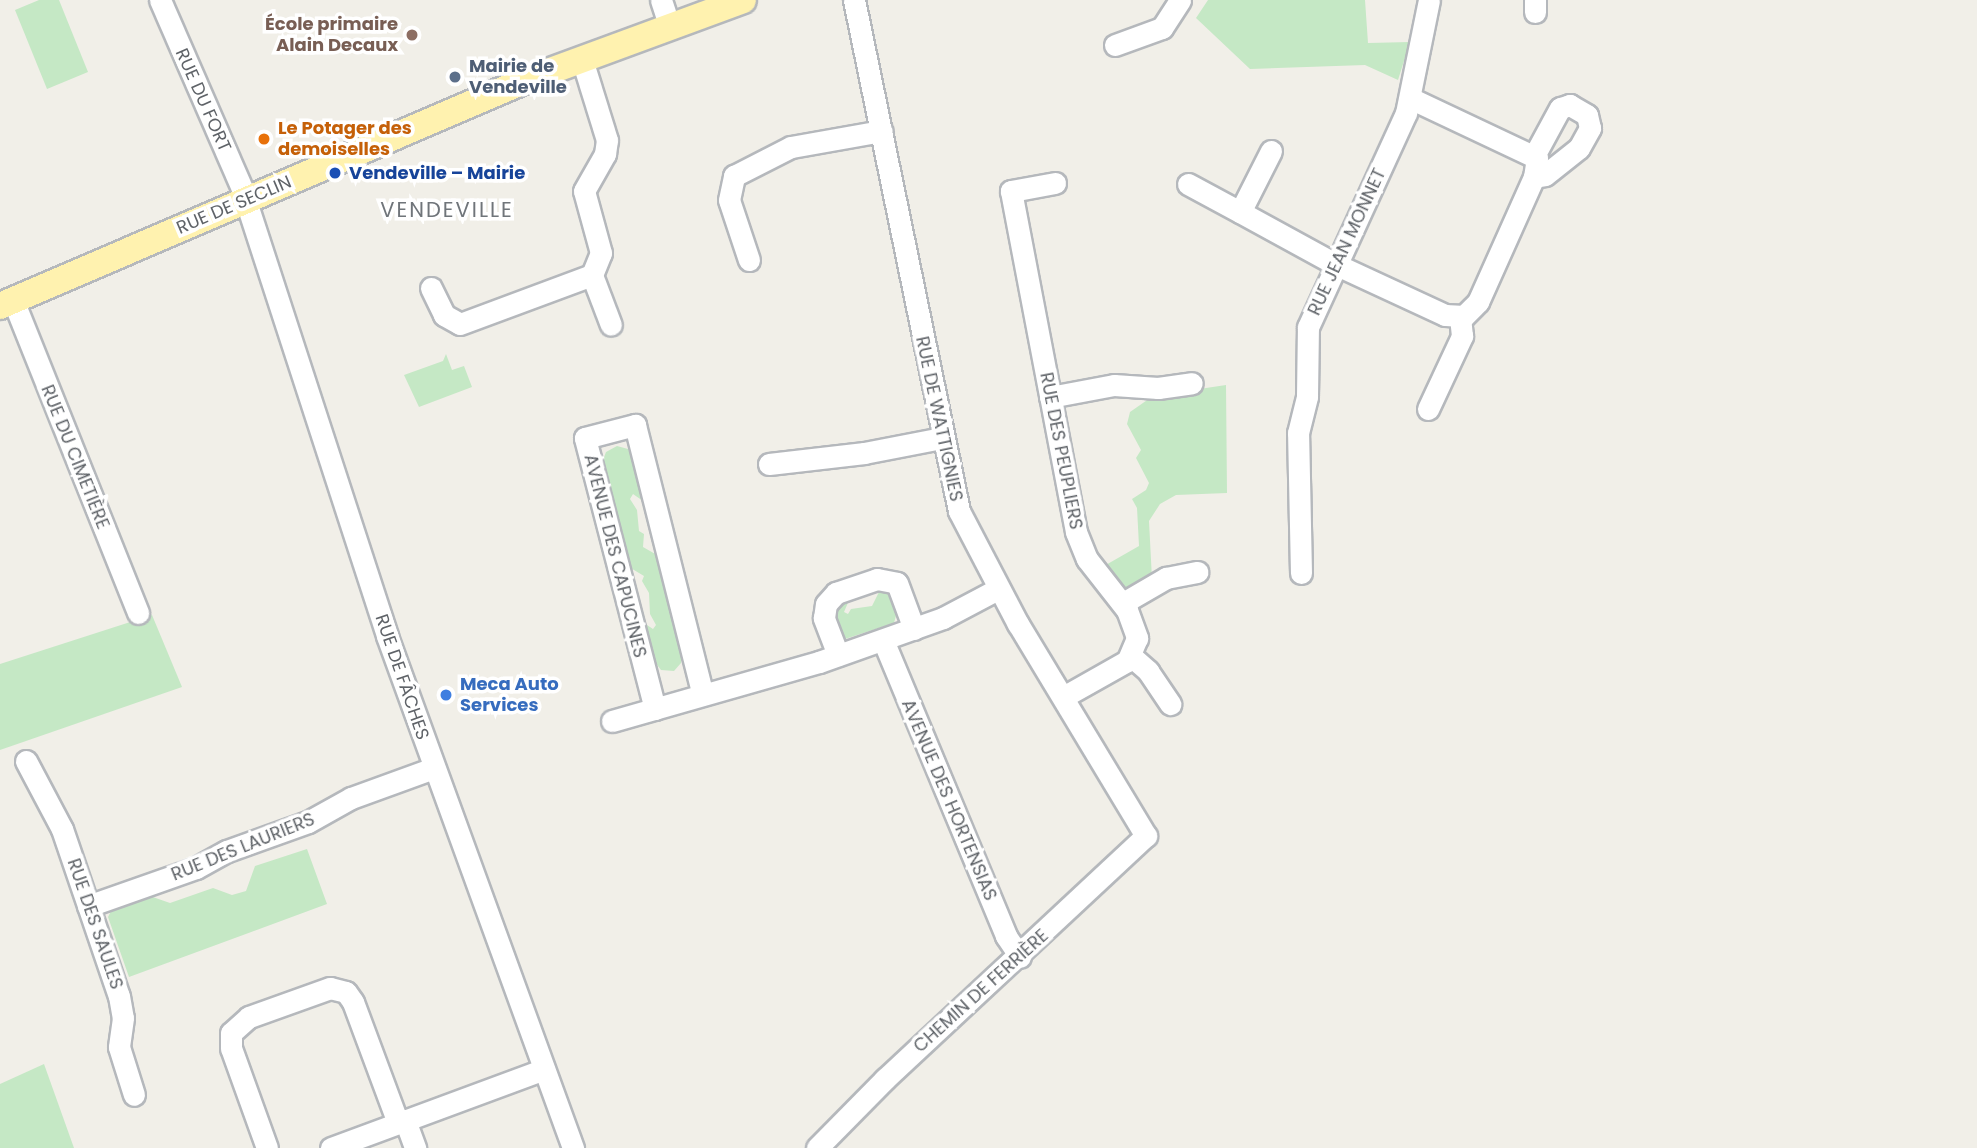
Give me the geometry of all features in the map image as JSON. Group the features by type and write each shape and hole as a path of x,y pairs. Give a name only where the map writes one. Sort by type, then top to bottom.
{"main road":[{"name":"RUE DE SECLIN","path":"6,303 582,59 743,0"}],"street":[{"name":"RUE DU FORT","path":"160,0 246,200"},
{"path":"661,0 670,27"},
{"name":"RUE DE WATTIGNIES","path":"854,0 959,511 998,589 1146,836"},
{"path":"1115,46 1162,28 1180,0"},
{"name":"RUE JEAN MONNET","path":"1301,573 1298,433 1307,396 1306,340 1410,97 1429,0"},
{"path":"582,59 607,140 605,154 584,191 601,253 592,275 611,325"},
{"path":"1410,97 1535,154"},
{"path":"1188,184 1337,265 1450,317 1460,317 1478,302 1534,177 1535,154 1560,108 1570,105 1587,115 1590,128 1579,148 1545,174 1534,177"},
{"path":"749,260 729,200 734,176 791,147 882,131"},
{"path":"1240,212 1271,151"},
{"name":"RUE DES PEUPLIERS","path":"1055,183 1011,191 1079,542 1093,568 1123,603 1136,631 1131,656"},
{"name":"RUE DE FÂCHES","path":"246,200 434,768 573,1148"},
{"path":"431,288 444,315 460,324 592,275"},
{"name":"RUE DU CIMETIÈRE","path":"6,303 138,613"},
{"path":"1427,409 1462,336 1460,317"},
{"path":"1051,397 1114,385 1192,383"},
{"name":"AVENUE DES CAPUCINES","path":"655,709 585,438 635,425 703,695"},
{"path":"769,464 864,453 942,438"},
{"path":"1123,603 1166,578 1197,572"},
{"path":"838,655 824,608 836,593 877,579 897,583 914,629"},
{"path":"612,721 883,640 914,629 998,589"},
{"name":"AVENUE DES HORTENSIAS","path":"883,640 1006,936 1020,957"},
{"path":"1063,698 1131,656 1149,671 1170,704"},
{"name":"RUE DES SAULES","path":"26,761 57,818 121,1002 119,1047 134,1095"},
{"name":"RUE DES LAURIERS","path":"88,906 195,868 227,851 308,822 351,799 434,768"},
{"name":"CHEMIN DE FERRIÈRE","path":"817,1148 889,1075 1020,957 1146,836"},
{"path":"267,1148 231,1048 231,1033 249,1017 330,988 345,992 353,1002 415,1148"},
{"path":"331,1148 544,1069"}],"green space":[{"path":"39,0 59,0 88,72 47,89 15,10"},
{"path":"1208,0 1365,0 1368,43 1410,42 1398,80 1365,65 1250,69 1196,18"},
{"path":"446,354 452,370 464,366 472,387 419,407 404,375 443,361"},
{"path":"1226,385 1227,493 1176,495 1160,504 1149,521 1152,579 1129,591 1104,566 1139,546 1137,508 1132,499 1146,490 1149,483 1136,458 1141,450 1127,424 1130,412 1153,396"},
{"path":"617,446 628,449 633,459 643,501 633,494 630,499 637,510 639,531 644,534 643,547 657,555 682,652 681,663 674,671 661,670 652,658 644,623 653,629 656,625 650,614 649,593 642,581 644,576 629,567 603,460 606,452"},
{"path":"881,588 890,592 897,612 894,623 845,639 834,613 839,602 850,598 844,612 848,614 851,609 872,606"},
{"path":"152,615 182,687 0,750 0,664"},
{"path":"307,849 327,904 129,977 108,917 113,907 147,895 170,903 213,888 232,895 246,891 255,866"},
{"path":"44,1064 74,1148 0,1148 0,1084"}],"place":[{"name":"École primaire Alain Decaux","path":"412,35"},
{"name":"Mairie de Vendeville","path":"455,77"},
{"name":"Le Potager des demoiselles","path":"264,139"},
{"name":"Vendeville – Mairie","path":"335,173"},
{"name":"Meca Auto Services","path":"446,695"}],"district":[{"name":"VENDEVILLE","path":"447,210"}]}
